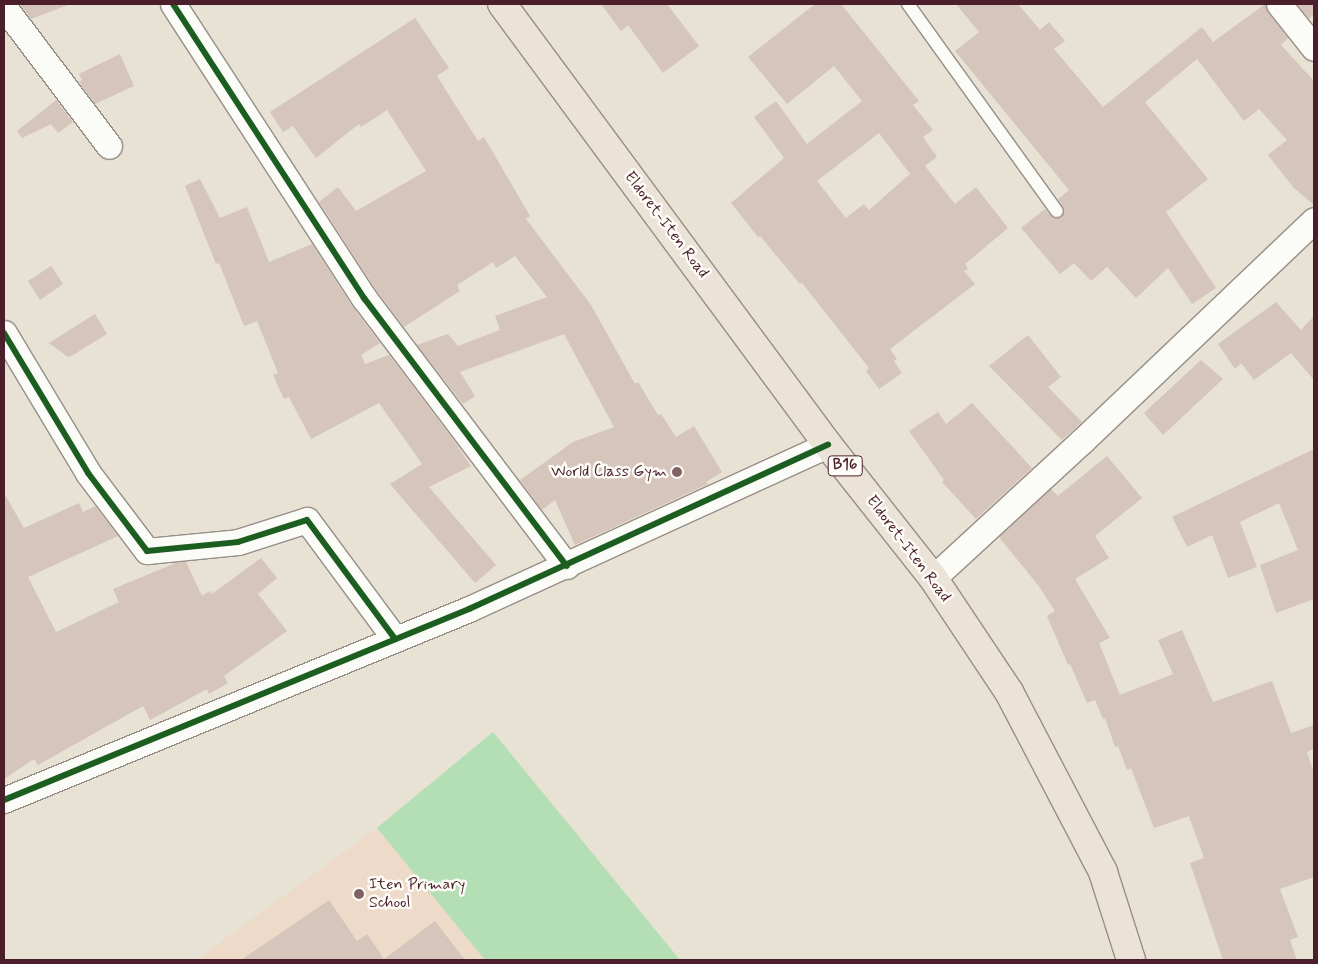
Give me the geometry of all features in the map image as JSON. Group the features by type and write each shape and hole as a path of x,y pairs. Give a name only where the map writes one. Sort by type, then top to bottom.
{"main road":[{"name":"Eldoret-Iten Road","path":"502,4 828,445 933,578 1009,692 1073,811 1103,872 1131,960"}],"street":[{"path":"173,4 364,298 567,566"},
{"path":"1280,4 1314,48"},
{"path":"4,7 109,146"},
{"path":"933,578 1082,441 1314,220"},
{"path":"4,333 88,473 148,552 238,542 307,520 395,640"},
{"path":"4,800 395,640 567,566 828,445"}],"lane":[{"path":"908,4 1057,211"}],"shaded area":[{"name":"Iten Primary School","path":"377,828 485,960 196,960"}],"green space":[{"path":"493,732 680,960 485,960 377,828"}],"building":[{"path":"20,4 67,4 68,5 31,19"},
{"path":"601,4 667,4 699,46 663,73 628,25 621,31"},
{"path":"815,4 841,4 919,101 913,105 933,130 923,137 937,157 925,166 955,204 976,187 1008,228 965,264 968,269 964,271 975,284 890,349 897,359 894,361 902,373 879,389 866,371 869,368 802,283 800,284 760,236 758,237 731,203 784,158 754,117 776,101 807,144 862,101 834,66 787,104 748,57","holes":["879,133 910,174 869,210 864,204 846,218 817,181"]},
{"path":"956,4 1018,4 1040,30 1049,22 1065,41 1054,49 1103,107 1202,27 1213,42 1265,4 1268,13 1288,38 1281,45 1314,81 1314,205 1293,187 1268,155 1287,140 1259,109 1244,121 1197,59 1145,102 1208,179 1166,212 1216,288 1192,304 1168,268 1136,298 1107,267 1091,281 1074,263 1060,274 1021,228 1045,209 1053,218 1062,217 1065,210 1058,199 1069,190 955,51 979,32"},
{"path":"1297,4 1314,4 1314,14 1309,19"},
{"path":"415,18 449,68 437,76 478,141 484,137 530,216 526,219 591,305 635,384 638,382 658,415 661,414 676,437 694,426 722,472 706,482 708,484 575,545 555,500 542,510 520,480 573,442 614,427 564,334 460,372 475,396 463,404 417,345 448,334 458,346 500,330 495,316 547,297 515,256 496,268 493,262 457,285 460,291 404,327 376,290 319,202 338,187 356,211 426,171 387,110 361,127 359,124 316,158 293,126 283,132 270,112"},
{"path":"120,54 134,86 95,104 79,82 82,80 79,74"},
{"path":"56,100 73,122 58,133 51,124 22,138 17,131"},
{"path":"200,179 220,218 247,207 269,262 312,244 352,306 380,343 361,355 365,364 389,355 452,438 471,466 429,487 496,565 475,583 390,484 422,464 379,403 311,439 289,397 284,399 273,375 278,373 257,321 244,326 219,263 216,264 185,186"},
{"path":"51,266 63,284 40,300 28,281"},
{"path":"1276,302 1301,330 1314,316 1314,380 1291,353 1254,380 1241,363 1235,369 1218,344"},
{"path":"95,314 107,334 68,357 49,343"},
{"path":"1028,335 1061,377 1048,387 1082,422 1062,440 989,366"},
{"path":"1201,360 1223,379 1163,435 1144,413"},
{"path":"972,403 1032,468 976,519 942,482 944,480 909,431 938,412 946,424"},
{"path":"1314,449 1314,599 1276,613 1260,565 1298,550 1279,503 1240,522 1257,567 1228,578 1212,535 1187,547 1172,517"},
{"path":"1107,456 1142,498 1095,536 1109,558 1075,579 1110,638 1099,643 1120,695 1173,674 1158,640 1182,630 1213,702 1272,681 1291,733 1314,725 1314,749 1307,752 1314,773 1314,877 1280,889 1298,937 1290,940 1297,960 1223,960 1190,863 1204,858 1189,816 1154,828 1131,768 1127,770 1118,746 1115,747 1105,718 1103,719 1095,700 1087,703 1070,664 1068,665 1047,616 1055,611 1038,585 999,537 1051,489 1058,496"},
{"path":"4,493 24,528 79,503 83,512 95,506 118,536 28,577 56,632 119,602 113,589 178,562 186,562 202,596 210,591 212,594 261,558 277,578 258,594 287,631 224,676 228,683 209,694 207,689 150,720 143,706 38,765 34,759 4,779"},
{"path":"329,900 357,941 367,934 384,959 435,921 465,960 241,960"}],"cycle path":[{"path":"173,4 364,298 567,566"},
{"path":"4,333 88,473 147,551 238,542 307,520 395,639"},
{"path":"4,800 469,609 828,445"}],"place":[{"name":"World Class Gym","path":"677,472"},
{"name":"Iten Primary School","path":"359,894"}]}
